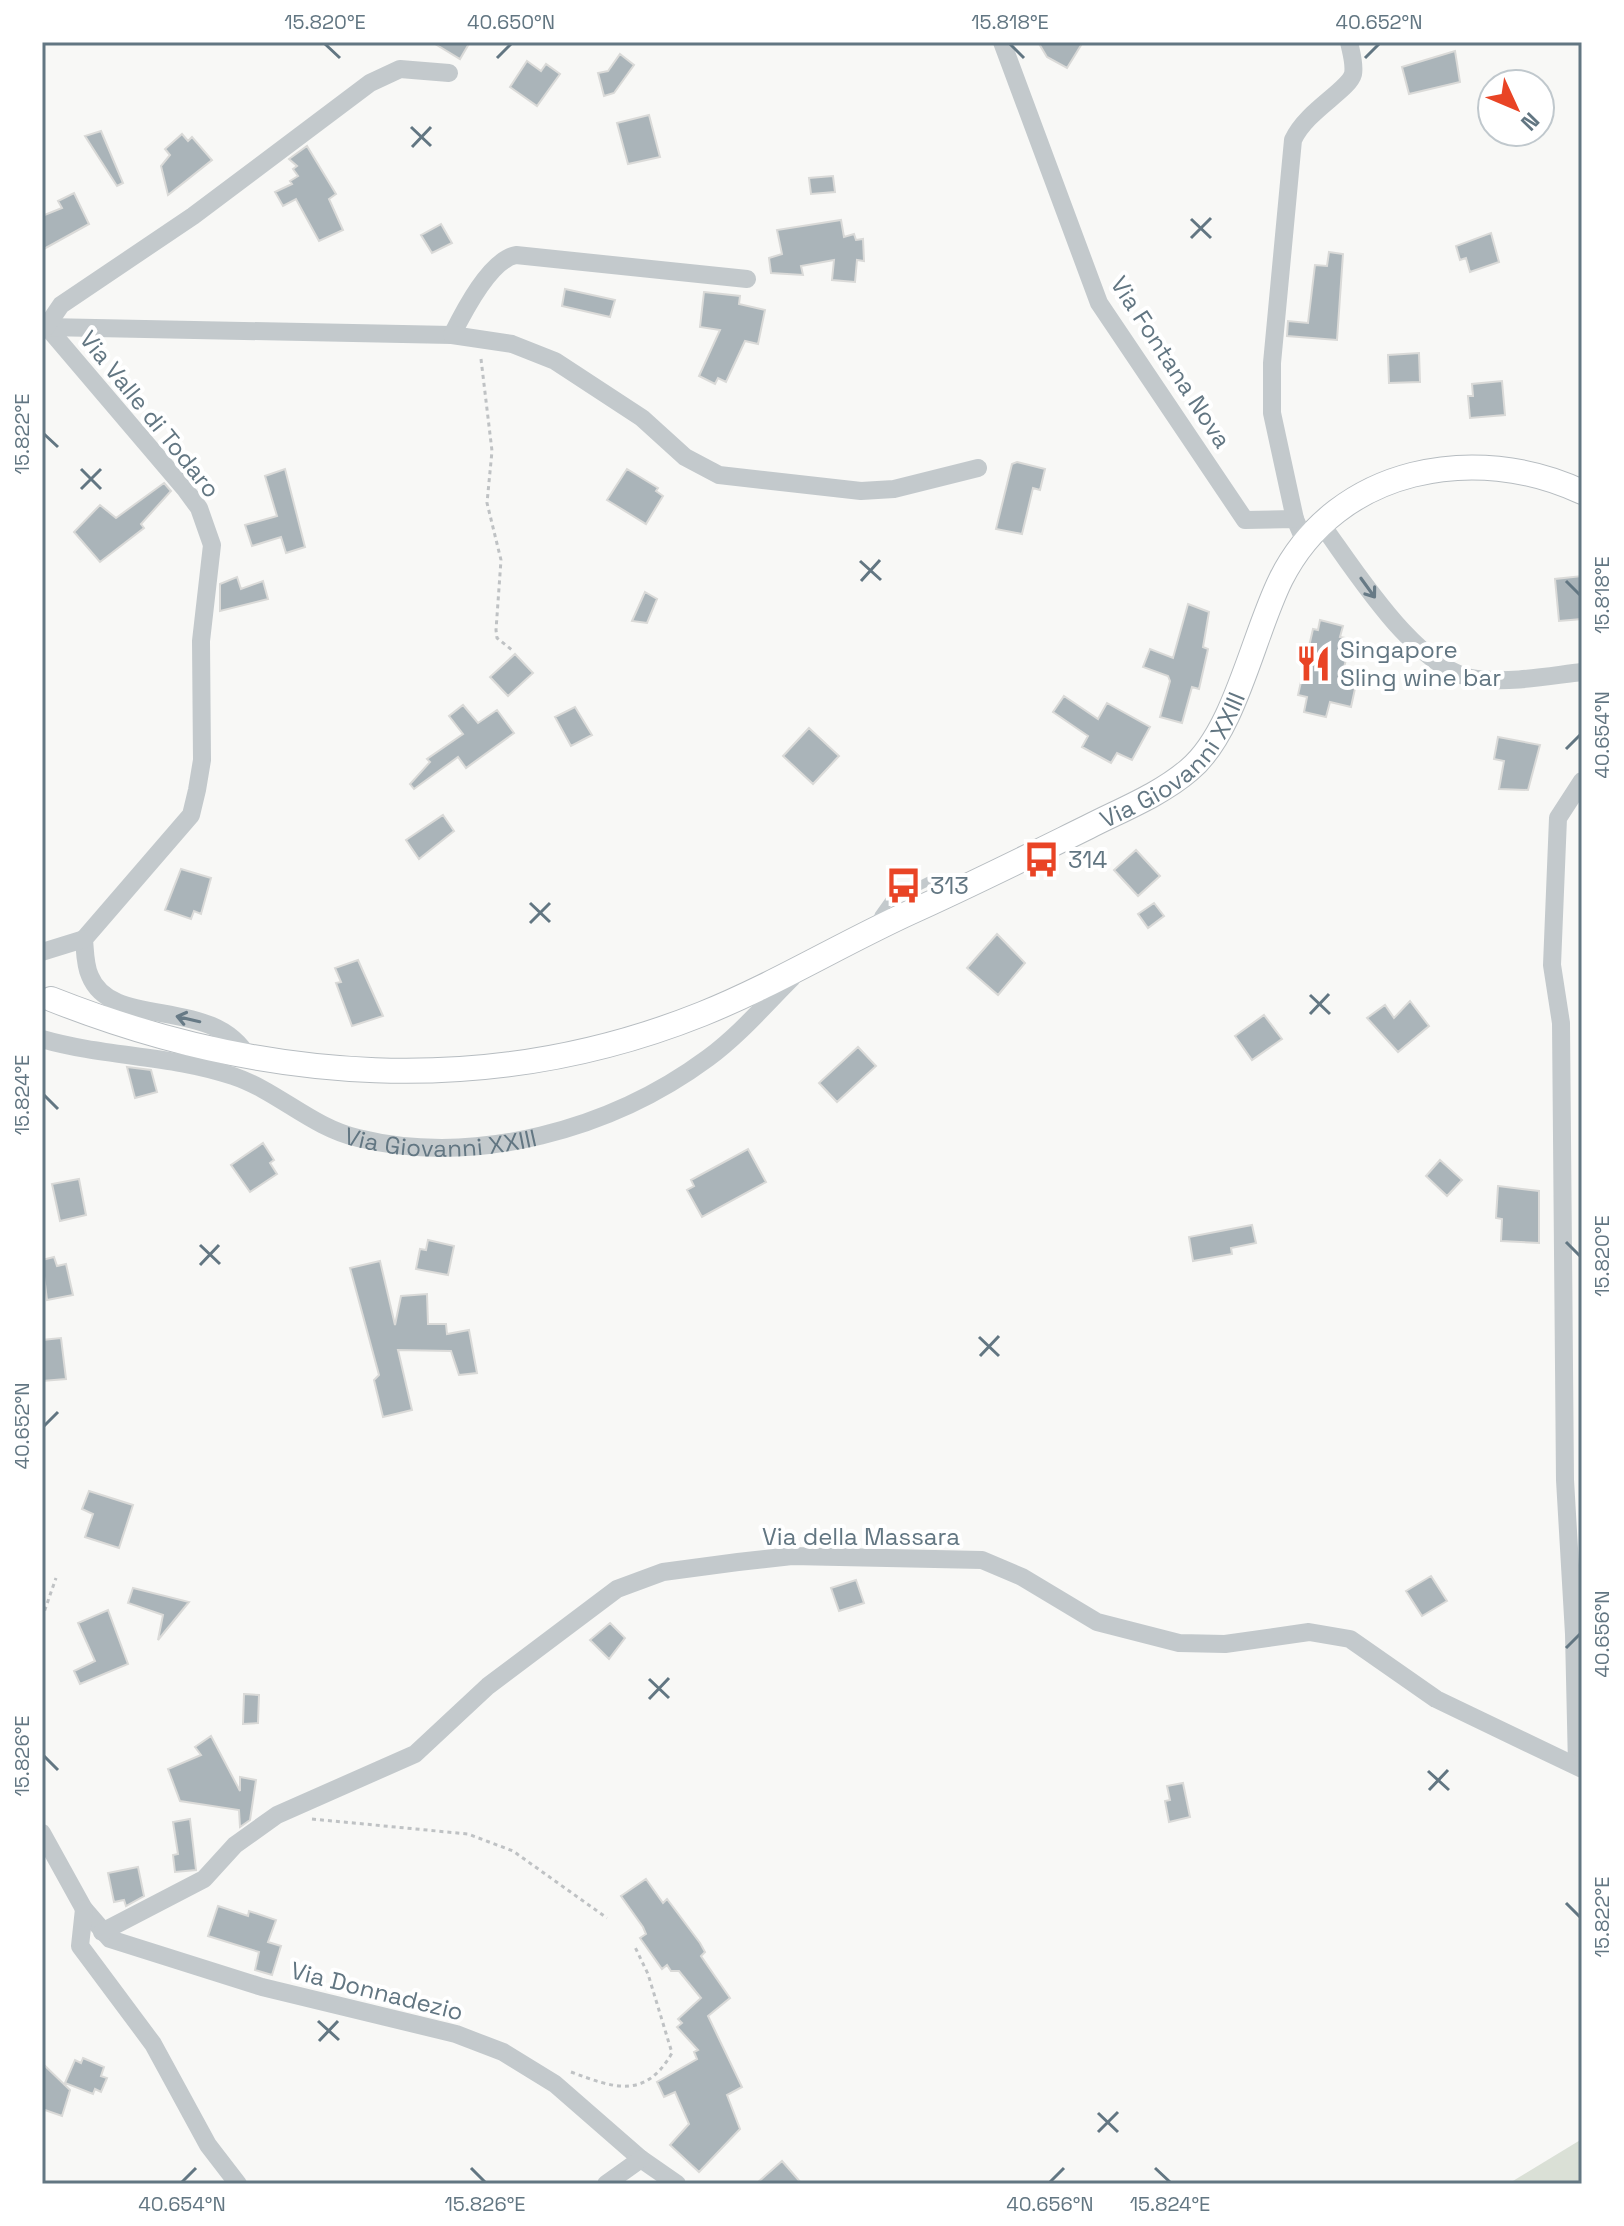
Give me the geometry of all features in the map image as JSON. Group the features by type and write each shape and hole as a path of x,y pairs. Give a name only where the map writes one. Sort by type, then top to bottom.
{"main road":[{"name":"Via Giovanni XXIII","path":"51,999 167,1041 249,1059 344,1071 416,1073 471,1069 620,1041 703,1014 1133,804 1192,768 1225,723 1282,576 1308,529 1338,511 1393,481 1428,469 1494,466 1558,481 1582,492"}],"street":[{"name":"Via Fontana Nova","path":"1002,42 1099,303 1245,520 1308,529"},
{"path":"1349,42 1354,71 1348,84 1309,114 1293,140 1272,376 1272,413 1308,529 1429,657 1474,679 1532,679 1582,672"},
{"path":"44,324 61,305 193,216 370,83 400,69 449,73"},
{"path":"452,335 468,305 498,264 506,257 516,255 747,279"},
{"name":"Via Valle di Todaro","path":"44,324 452,335 512,344 555,361 642,418 685,457 719,475 861,491 894,489 978,468"},
{"name":"Via Valle di Todaro","path":"44,324 185,489 199,508 212,545 201,641 202,760 191,815 164,848 145,864 84,939"},
{"path":"1579,1767 1565,1480 1561,1023 1552,965 1558,818 1582,781"},
{"path":"42,952 84,939 90,978 116,1003 217,1026 239,1040 249,1059"},
{"name":"Via Giovanni XXIII","path":"44,1045 191,1065 235,1077 272,1095 310,1120 357,1138 445,1148 506,1145 572,1127 681,1077 729,1041 802,967"},
{"name":"Via della Massara","path":"102,1932 204,1879 235,1845 277,1815 415,1754 488,1686 617,1589 663,1572 792,1556 982,1560 1022,1577 1097,1622 1179,1643 1225,1644 1309,1632 1350,1639 1436,1699 1579,1767"},
{"name":"Via Donnadezio","path":"42,1833 84,1909 102,1932 123,1944 235,1979 456,2034 503,2052 555,2084 641,2159 677,2184"},
{"path":"84,1909 80,1946 153,2044 208,2145 238,2184"},
{"path":"606,2184 641,2159"}],"path":[{"path":"478,339 492,451 487,503 501,560 496,630 501,643 512,650"},
{"path":"42,1618 56,1578"},
{"path":"277,1815 468,1834 513,1851 607,1918"},
{"path":"567,2070 610,2086 643,2085 672,2053 648,1974 635,1947"}],"shaded area":[{"path":"1582,2139 1582,2184 1508,2184"}],"building":[{"path":"432,42 470,42 460,59"},
{"path":"1038,42 1083,42 1067,68 1047,57"},
{"path":"1455,51 1460,82 1409,94 1402,67"},
{"path":"620,54 634,65 614,93 604,96 598,73 608,71"},
{"path":"527,61 541,71 546,64 560,74 537,106 510,87"},
{"path":"649,115 660,157 628,164 617,123"},
{"path":"101,131 123,183 117,186 85,136"},
{"path":"182,134 188,141 192,137 212,160 168,195 161,166 170,155 165,149"},
{"path":"307,146 336,194 329,199 343,230 319,241 296,199 283,206 275,192 292,184 290,181 298,176 293,169 297,166 289,159"},
{"path":"833,176 835,192 811,194 809,178"},
{"path":"74,193 89,224 42,250 42,216 62,208 58,201"},
{"path":"841,220 844,237 854,234 856,240 863,239 864,261 857,260 855,282 832,280 834,260 801,266 803,275 771,273 769,258 782,254 777,230"},
{"path":"441,224 452,243 432,253 421,235"},
{"path":"1491,233 1499,262 1470,272 1466,258 1460,260 1456,246"},
{"path":"1329,252 1343,254 1337,340 1287,336 1288,321 1308,323 1315,265 1327,266"},
{"path":"565,289 615,300 610,317 562,306"},
{"path":"704,292 740,296 739,304 765,310 758,344 745,341 726,382 718,378 715,384 699,376 720,330 700,327"},
{"path":"1419,353 1420,382 1389,383 1388,355"},
{"path":"1502,381 1505,415 1470,418 1468,396 1473,396 1472,384"},
{"path":"1017,462 1045,469 1040,490 1033,488 1022,534 996,529 1012,464"},
{"path":"285,469 305,547 286,553 281,537 252,546 245,525 277,516 265,476"},
{"path":"627,469 658,488 656,491 663,496 646,524 607,500"},
{"path":"164,483 171,491 141,524 144,528 100,562 74,532 100,505 116,518"},
{"path":"1582,576 1582,619 1559,621 1555,579"},
{"path":"237,577 241,589 263,581 268,599 220,611 220,584"},
{"path":"645,592 657,599 647,623 632,621"},
{"path":"1188,604 1209,612 1203,647 1208,649 1199,689 1192,687 1182,723 1160,717 1170,681 1168,676 1143,667 1150,649 1173,658"},
{"path":"1320,620 1343,626 1340,637 1351,639 1341,680 1356,684 1351,707 1330,702 1326,717 1304,712 1307,697 1298,695 1313,629 1318,630"},
{"path":"515,654 533,673 508,696 490,677"},
{"path":"1064,696 1098,719 1107,703 1150,727 1132,760 1117,753 1111,763 1082,747 1088,736 1053,712"},
{"path":"463,705 478,723 497,710 514,733 466,768 458,757 414,789 410,784 430,762 427,759 463,734 449,716"},
{"path":"575,707 592,735 571,746 555,717"},
{"path":"809,728 839,756 813,784 783,756"},
{"path":"1498,737 1540,745 1528,790 1499,789 1504,761 1494,759"},
{"path":"443,815 454,831 419,859 406,840"},
{"path":"1136,850 1160,876 1138,896 1114,870"},
{"path":"181,869 211,878 201,914 194,911 191,919 165,910"},
{"path":"1154,903 1164,916 1148,928 1138,914"},
{"path":"997,934 1025,963 998,995 967,968"},
{"path":"358,960 383,1016 352,1026 336,983 341,982 335,968"},
{"path":"1410,1001 1429,1026 1398,1052 1367,1018 1385,1005 1394,1018"},
{"path":"1264,1015 1282,1039 1252,1060 1235,1036"},
{"path":"858,1047 876,1066 837,1102 819,1083"},
{"path":"127,1067 151,1070 157,1092 135,1098"},
{"path":"263,1143 274,1160 270,1163 277,1174 250,1192 231,1165"},
{"path":"748,1149 766,1182 702,1217 687,1190 694,1186 691,1180"},
{"path":"1440,1160 1462,1180 1447,1196 1426,1176"},
{"path":"79,1179 86,1215 60,1221 52,1184"},
{"path":"1498,1186 1539,1191 1539,1243 1501,1241 1502,1219 1496,1218"},
{"path":"1252,1225 1256,1243 1231,1248 1232,1254 1193,1261 1189,1237"},
{"path":"428,1240 454,1246 448,1275 416,1269 420,1249 426,1250"},
{"path":"54,1257 57,1266 66,1264 73,1295 47,1300 42,1260"},
{"path":"380,1261 395,1325 401,1296 427,1294 428,1324 446,1324 447,1334 469,1330 477,1373 459,1375 451,1351 398,1350 412,1410 383,1417 374,1380 379,1375 350,1268"},
{"path":"61,1338 66,1379 42,1381 42,1340"},
{"path":"89,1491 133,1505 119,1548 85,1537 93,1514 82,1509"},
{"path":"1431,1576 1447,1601 1422,1616 1406,1591"},
{"path":"856,1580 864,1603 839,1611 831,1588"},
{"path":"133,1588 189,1602 158,1640 163,1615 128,1603"},
{"path":"108,1610 128,1664 80,1684 74,1671 95,1661 78,1623"},
{"path":"610,1623 625,1638 609,1659 590,1640"},
{"path":"244,1694 259,1695 258,1723 243,1724"},
{"path":"211,1736 240,1791 240,1777 256,1780 250,1820 240,1827 239,1810 180,1801 168,1769 201,1755 195,1747"},
{"path":"1183,1783 1190,1817 1169,1822 1165,1801 1170,1800 1167,1786"},
{"path":"190,1819 196,1870 175,1872 173,1855 178,1854 173,1822"},
{"path":"138,1867 144,1896 126,1906 124,1900 114,1902 108,1873"},
{"path":"646,1879 663,1903 667,1899 700,1943 705,1952 701,1956 730,1998 708,2016 742,2087 727,2095 740,2129 699,2172 670,2145 689,2124 675,2092 664,2097 657,2082 697,2059 694,2052 698,2050 677,2027 682,2023 678,2019 701,1998 679,1971 671,1971 667,1965 662,1969 640,1938 646,1934 643,1927 621,1896"},
{"path":"218,1906 248,1916 249,1911 276,1920 268,1942 281,1946 272,1975 255,1970 259,1952 208,1936"},
{"path":"83,2058 104,2067 101,2076 107,2078 101,2092 95,2089 93,2094 65,2083 75,2060 81,2063"},
{"path":"42,2063 70,2090 62,2116 42,2109"},
{"path":"782,2161 802,2184 756,2184"}],"place":[{"name":"Singapore Sling wine bar","path":"1314,663"},
{"name":"314","path":"1042,859"},
{"name":"313","path":"904,885"}]}
